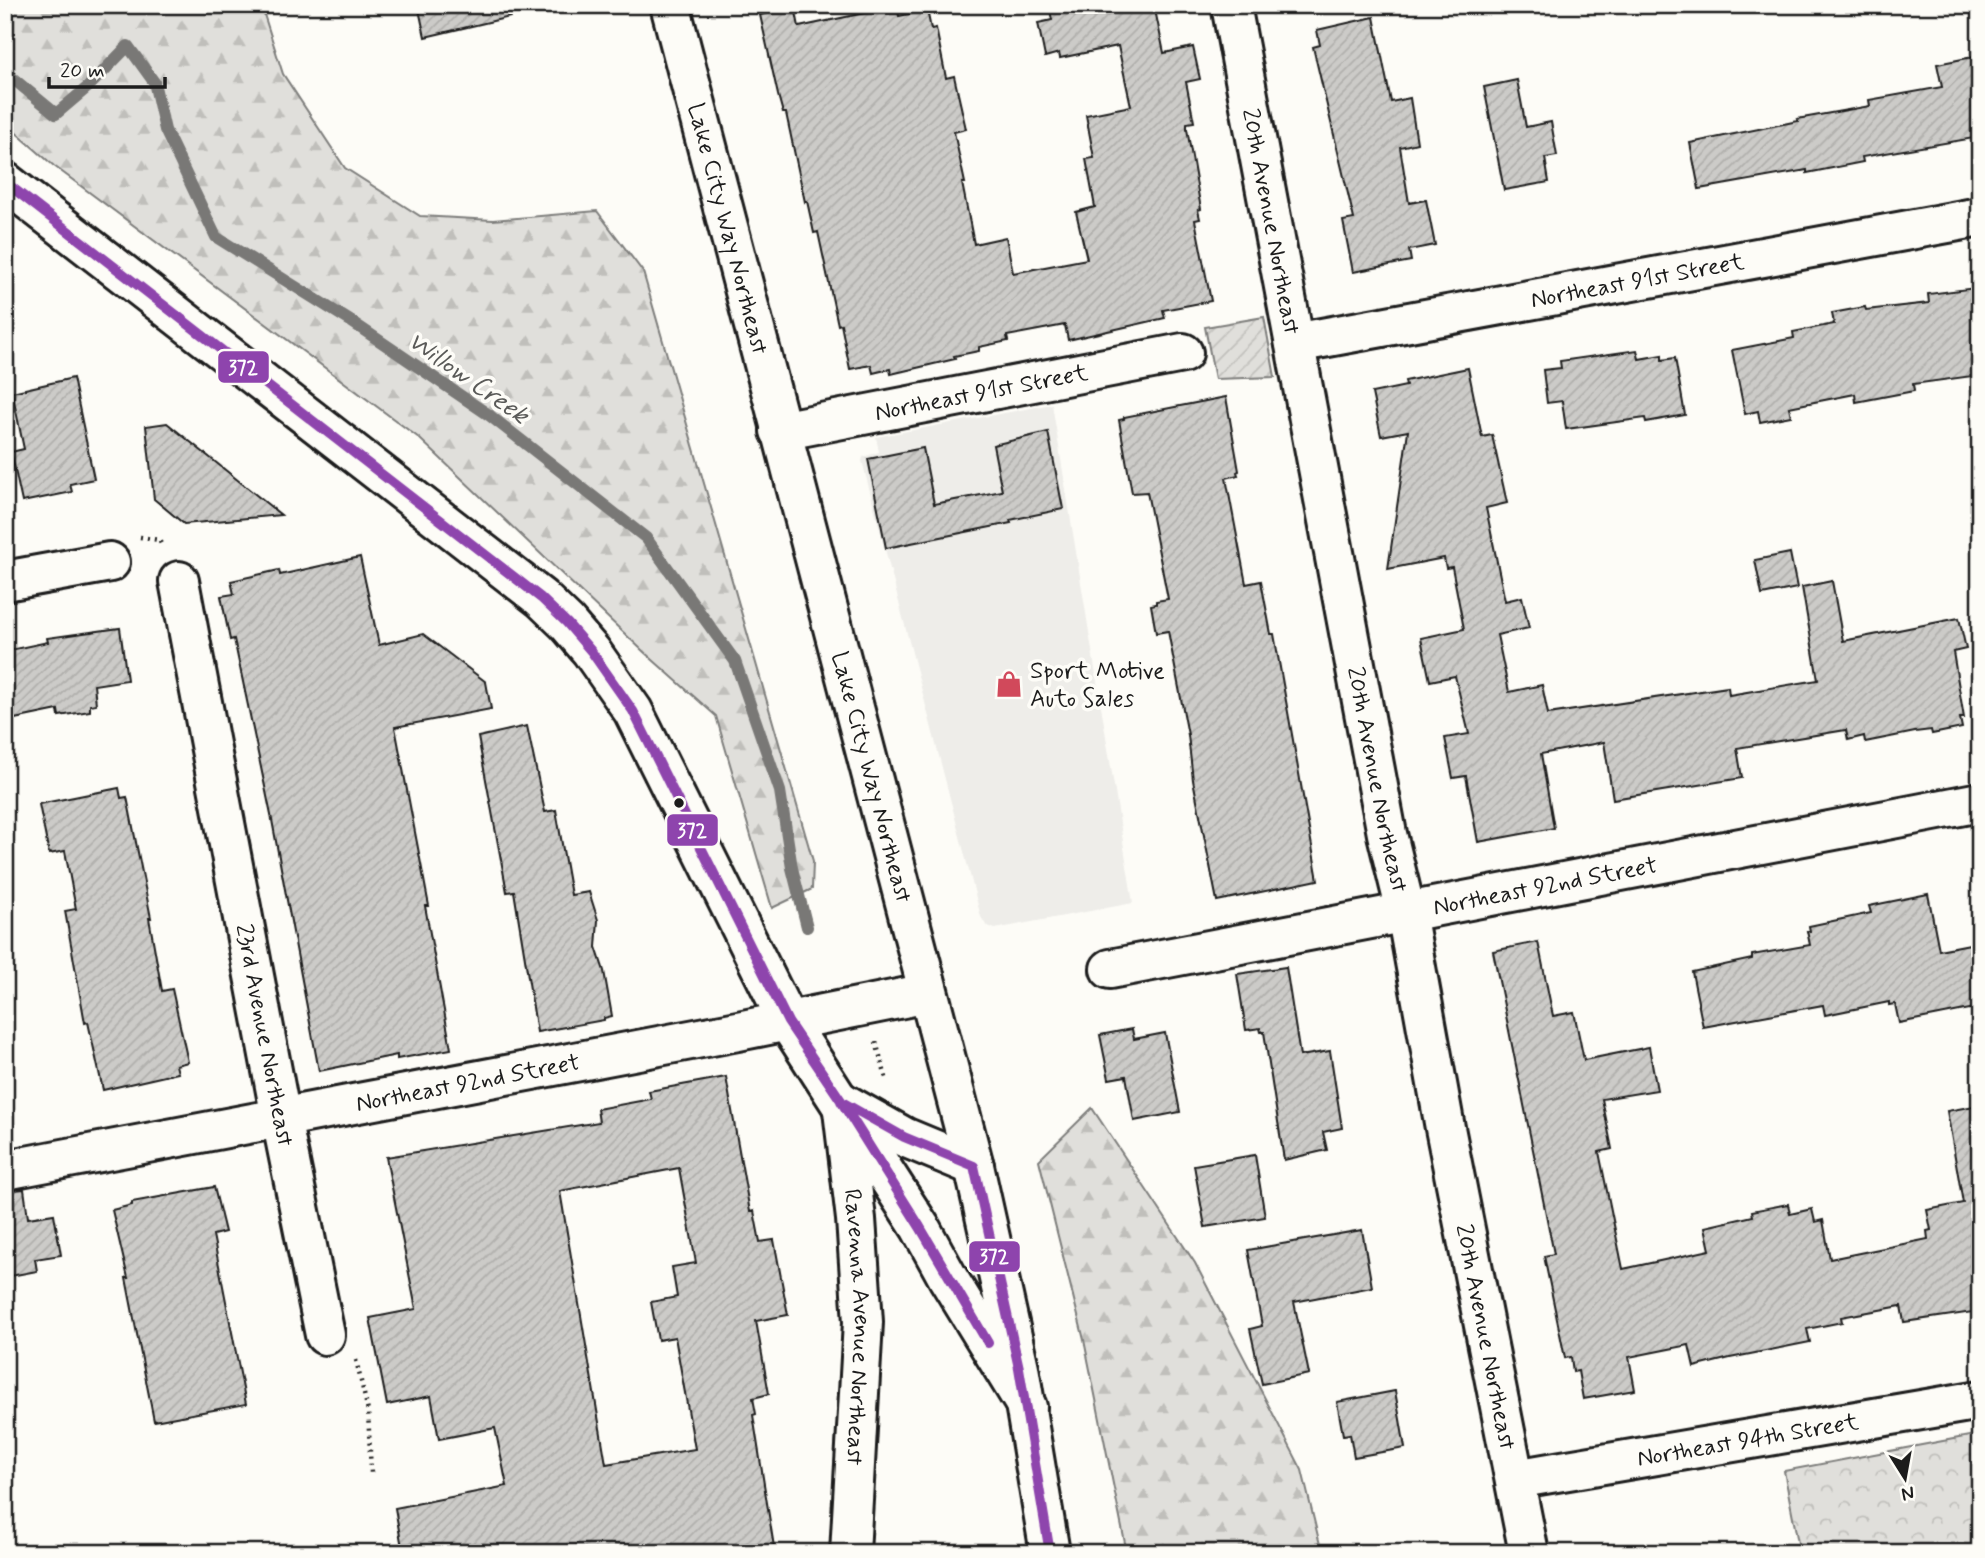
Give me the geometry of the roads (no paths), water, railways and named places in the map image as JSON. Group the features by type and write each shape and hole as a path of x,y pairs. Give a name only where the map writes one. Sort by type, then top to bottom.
{"street":[{"name":"Lake City Way Northeast","path":"670,5 974,1166 1027,1407 1050,1553"},
{"name":"20th Avenue Northeast","path":"1231,5 1387,834 1406,912 1445,1128 1529,1553"},
{"name":"Ravenna Avenue Northeast","path":"5,182 541,598 567,623 613,680 633,711 788,1022 920,1227 1027,1407"},
{"name":"Northeast 91st Street","path":"1295,343 1980,217"},
{"name":"Northeast 91st Street","path":"780,431 1183,353"},
{"path":"5,581 110,562"},
{"name":"23rd Avenue Northeast","path":"179,581 325,1335"},
{"name":"Northeast 92nd Street","path":"1110,969 1980,802"},
{"name":"Northeast 92nd Street","path":"5,1170 788,1022 928,993"},
{"name":"Ravenna Avenue Northeast","path":"842,1102 904,1138 974,1166"},
{"name":"Ravenna Avenue Northeast","path":"842,1102 856,1219 863,1322 850,1553"},
{"name":"Northeast 94th Street","path":"1515,1479 1980,1400"}],"waterway":[{"name":"Willow Creek","path":"5,72 56,114 89,86 128,46 154,82 165,130 216,237 352,322 489,415 646,538 735,661 780,791 792,868 807,927"}],"place":[{"name":"Sport Motive Auto Sales","path":"1009,684"}]}
